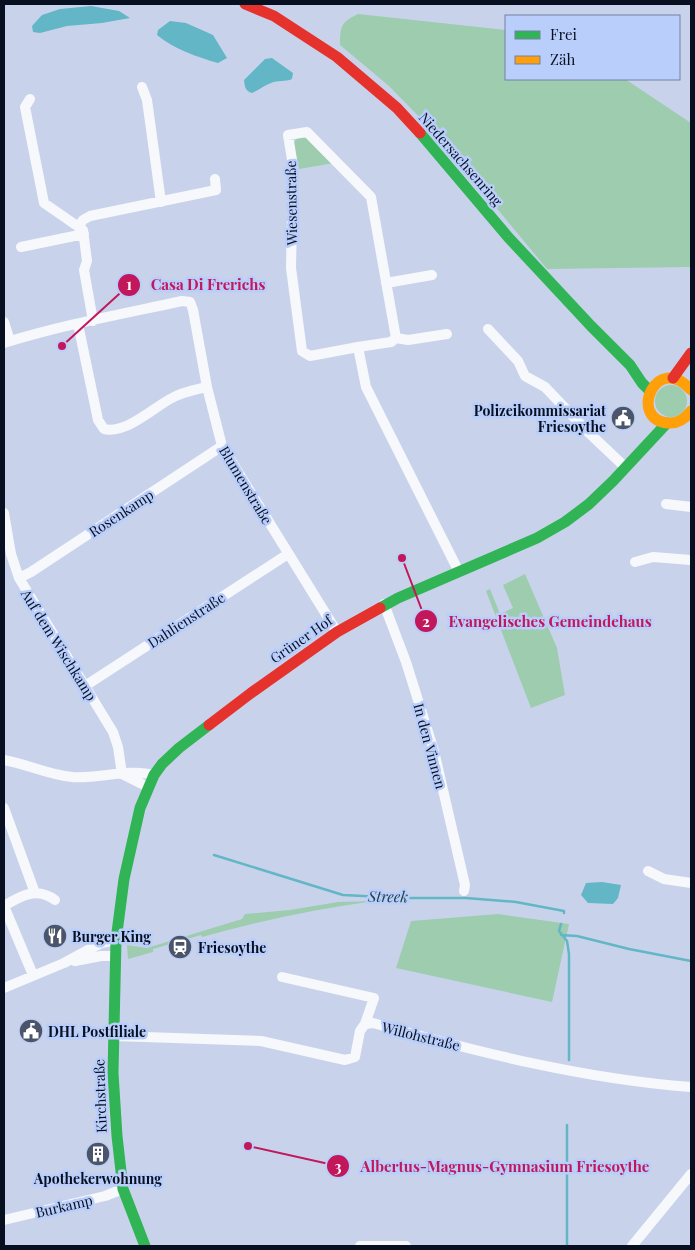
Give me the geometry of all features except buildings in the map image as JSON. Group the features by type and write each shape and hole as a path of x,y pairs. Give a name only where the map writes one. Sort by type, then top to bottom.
{"street":[{"name":"Niedersachsenring","path":"245,4 274,16 337,57 397,108 424,137 508,237 630,365 650,391"},
{"path":"142,87 147,100 161,202"},
{"path":"30,99 25,107 44,202 81,230"},
{"name":"Wiesenstraße","path":"396,338 372,197 307,132 288,135 293,166 292,268 302,351 310,356 391,342 396,338 408,340 447,334"},
{"path":"4,322 7,342 93,321 84,270 86,262 81,230 83,220 90,216 216,190 215,179"},
{"path":"21,247 81,230"},
{"path":"386,283 432,275"},
{"name":"Blumenstraße","path":"93,321 182,301 190,302 194,310 207,387 222,446 337,632"},
{"path":"78,324 98,420 104,428 115,430 126,426 187,391 207,387"},
{"path":"488,329 518,361 525,376 545,386 587,432 625,468"},
{"path":"358,348 366,387 458,572"},
{"path":"689,416 680,422 667,423 654,416 648,404 650,391 659,381 673,378 691,353"},
{"path":"673,378 688,387 691,353"},
{"name":"Niedersachsenring","path":"630,365 659,381"},
{"name":"Grüner Hof","path":"640,450 654,416"},
{"name":"Grüner Hof","path":"116,940 124,879 140,808 154,775 162,764 179,748 251,693 337,632 384,604 537,538 565,522 589,504 667,423"},
{"name":"Rosenkamp","path":"19,578 31,572 222,446"},
{"path":"666,504 691,507"},
{"name":"Auf dem Wischkamp","path":"4,513 8,556 19,578 113,732 118,747 122,774"},
{"name":"Dahlienstraße","path":"85,686 288,554"},
{"path":"635,562 653,557 691,560"},
{"name":"In den Vinnen","path":"384,604 406,662 434,751 465,885 464,891"},
{"path":"4,760 62,776 89,777 140,772 154,775"},
{"path":"122,774 148,787"},
{"path":"4,808 35,892"},
{"path":"648,872 664,879 691,883"},
{"path":"33,975 4,906 35,892 42,893 55,900"},
{"path":"4,988 64,963 101,942 116,940"},
{"name":"Kirchstraße","path":"116,940 113,1073 115,1119 124,1189 145,1246"},
{"path":"64,963 101,956 115,956"},
{"path":"282,977 374,998 365,1024"},
{"name":"Willohstraße","path":"114,1036 261,1041 345,1060 354,1057 360,1031 365,1024 373,1024 569,1071 626,1081 691,1087"},
{"path":"632,1246 691,1174"},
{"name":"Burkamp","path":"4,1220 105,1196 124,1189"},
{"path":"360,1246 406,1246"}],"green space":[{"path":"358,14 505,30 505,80 626,80 691,123 691,267 547,269 433,131 389,86 340,45 341,29 348,20"},
{"path":"297,138 309,139 334,163 299,169 293,144"},
{"path":"671,385 677,386 682,390 686,395 686,407 682,412 677,416 671,417 665,416 660,412 656,407 655,401 656,395 660,390 665,386"},
{"path":"525,574 557,648 565,695 531,708 486,591 490,589 500,614 513,608 503,585"},
{"path":"375,901 288,916 202,937 201,935 153,949 153,952 128,959 127,945 147,948 242,919 245,914 290,910 338,902"},
{"path":"498,914 569,924 552,1002 396,968 411,921"}],"water":[{"path":"91,6 119,11 130,18 67,26 40,33 33,32 32,26 42,15 60,9"},
{"path":"170,21 186,23 213,35 227,58 218,63 186,52 164,40 157,35 158,30"},
{"path":"272,58 293,73 292,79 271,83 252,93 248,91 244,80 265,59"},
{"path":"602,882 621,885 618,898 613,904 588,903 581,895 586,883"}],"waterway":[{"name":"Streek","path":"214,855 343,895 404,898 466,898 516,902 564,911 564,913"},
{"name":"Streek","path":"561,924 559,931 567,941 569,954 569,1060"},
{"path":"561,935 577,936 629,949 691,961"},
{"name":"Streek","path":"567,1125 567,1246"}],"traffic: fast":[{"path":"420,133 508,237 630,365 650,391"},
{"path":"380,608 398,598 537,538 565,522 589,504 613,481 667,423"},
{"path":"145,1246 123,1189 117,1136 113,1073 116,940 124,879 140,808 154,775 162,764 179,748 209,725"}],"traffic: slow":[{"path":"691,390 679,380 667,378 658,382 651,390 648,401 650,411 656,419 668,423 675,423 681,420 691,411"}],"traffic: jam":[{"path":"245,4 274,16 337,57 397,108 420,133"},
{"path":"673,378 691,353"},
{"path":"209,725 337,632 380,608"}],"place":[{"name":"Casa Di Frerichs","path":"62,346"},
{"name":"Polizeikommissariat Friesoythe","path":"623,418"},
{"name":"Evangelisches Gemeindehaus","path":"402,558"},
{"name":"Burger King","path":"55,936"},
{"name":"Friesoythe","path":"180,947"},
{"name":"DHL Postfiliale","path":"31,1031"},
{"name":"Albertus-Magnus-Gymnasium Friesoythe","path":"248,1146"},
{"name":"Apothekerwohnung","path":"98,1154"}]}
